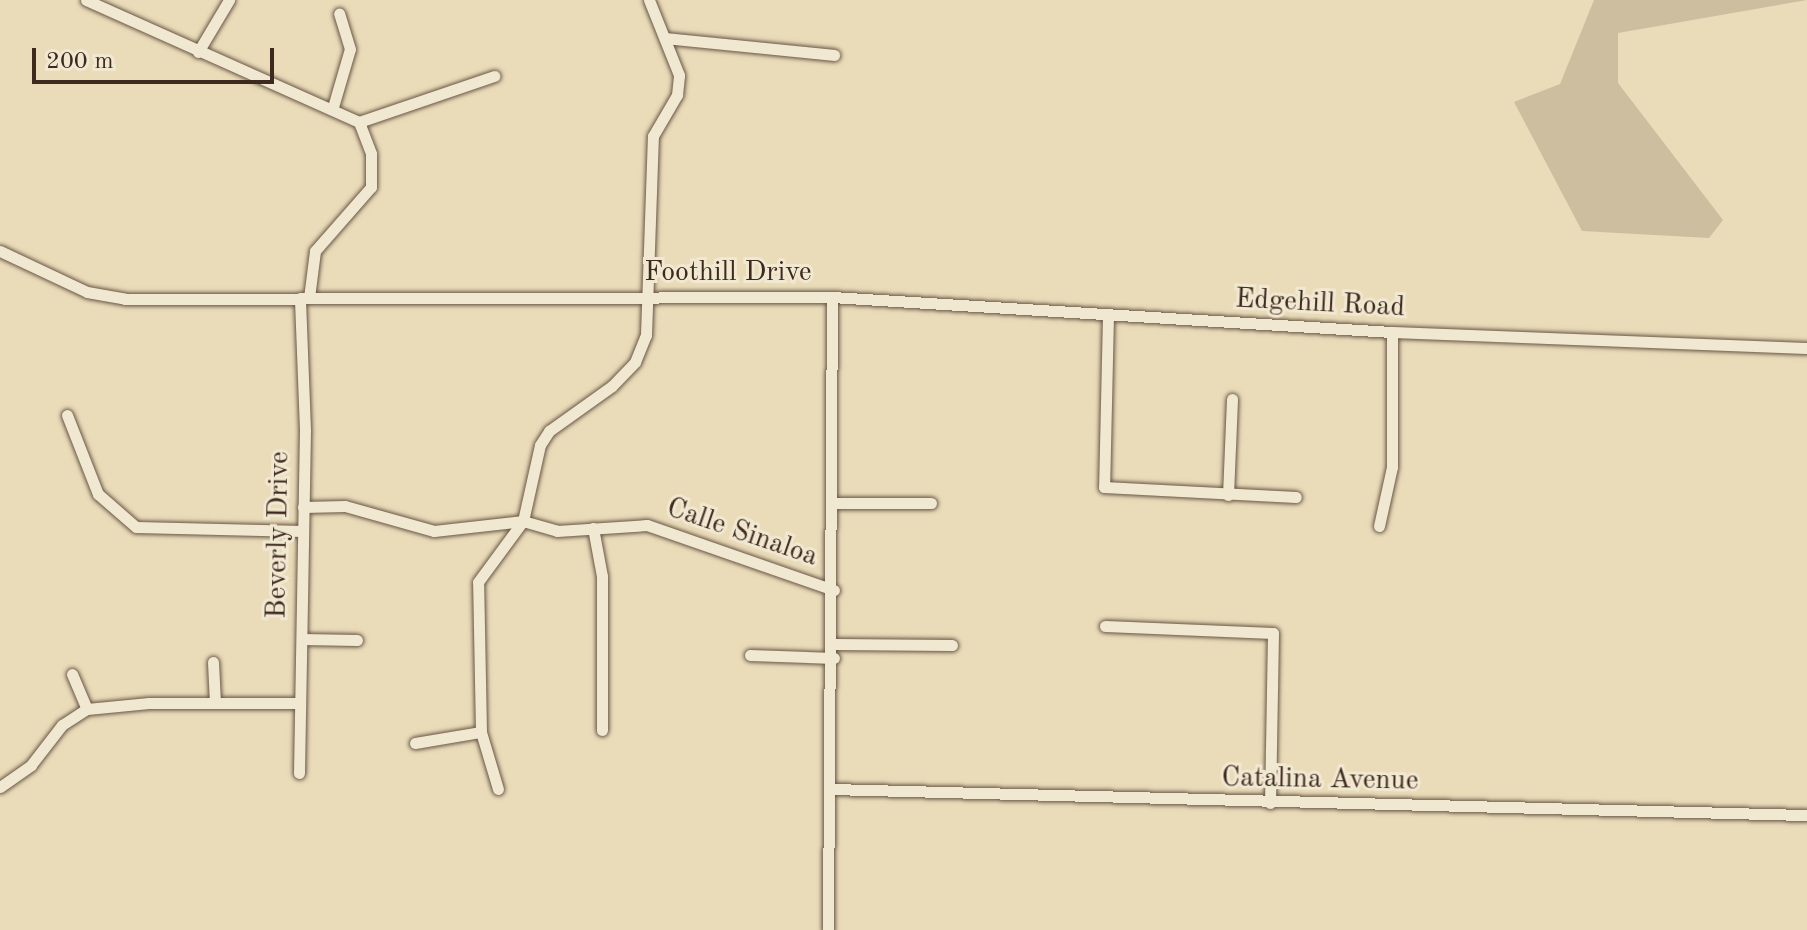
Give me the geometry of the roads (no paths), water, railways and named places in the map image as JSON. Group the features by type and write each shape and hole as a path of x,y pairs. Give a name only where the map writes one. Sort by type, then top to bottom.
{"street":[{"path":"86,0 198,52 333,107 359,122 494,76"},
{"path":"198,52 229,0"},
{"path":"498,789 481,732 478,582 523,521 540,445 635,362 646,335 653,136 677,95 679,75 649,0"},
{"path":"333,107 350,49 339,14"},
{"path":"665,38 834,55"},
{"name":"Beverly Drive","path":"299,773 304,298 315,251 365,202 371,187 371,154 359,122"},
{"name":"Foothill Drive","path":"0,251 87,292 125,299 832,297 834,658 828,930"},
{"name":"Edgehill Road","path":"832,297 1392,332 1807,348"},
{"path":"1108,315 1104,487 1296,497"},
{"path":"1379,526 1392,467 1392,332"},
{"path":"1228,495 1232,399"},
{"path":"67,415 98,494 128,523 160,531 303,531"},
{"path":"833,503 931,503"},
{"name":"Calle Sinaloa","path":"303,507 345,506 434,531 523,521 557,531 661,528 834,590"},
{"path":"593,528 602,576 602,730"},
{"path":"1105,626 1273,633 1270,803"},
{"path":"302,639 357,640"},
{"path":"834,644 952,645"},
{"path":"750,655 834,658"},
{"path":"213,662 215,703"},
{"path":"72,674 87,709"},
{"path":"0,787 31,765 62,725 87,709 300,703"},
{"path":"415,743 481,732"},
{"name":"Catalina Avenue","path":"831,789 1807,815"}]}
